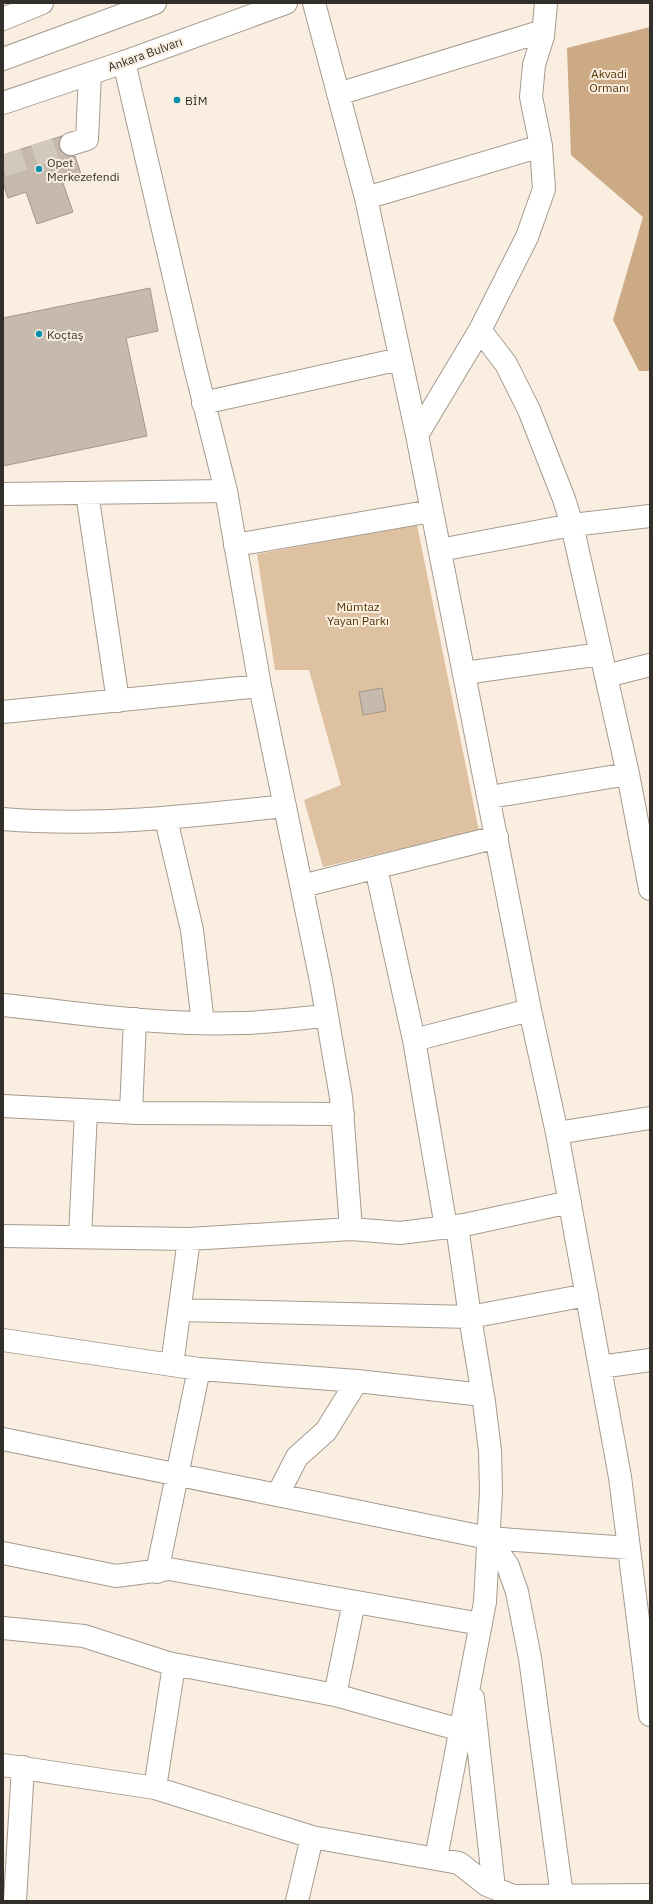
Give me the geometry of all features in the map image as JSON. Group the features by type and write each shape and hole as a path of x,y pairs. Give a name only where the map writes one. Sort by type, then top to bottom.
{"street":[{"path":"3,19 42,3"},
{"path":"3,59 155,3"},
{"name":"Ankara Bulvarı","path":"3,103 124,62 286,3"},
{"path":"314,3 366,198 417,436 498,837 530,1010 557,1133 620,1477 648,1677 650,1715"},
{"path":"417,436 480,330 527,237 544,189 541,146 531,97 534,65 543,31 546,3"},
{"path":"338,94 543,31"},
{"path":"124,62 226,491 260,686 302,886 327,1016 343,1114 351,1229"},
{"path":"71,144 87,139 90,74"},
{"path":"366,198 541,146"},
{"path":"480,330 506,364 529,410 564,499 572,526 628,774 650,889"},
{"path":"204,403 400,359"},
{"path":"3,494 226,491"},
{"path":"87,493 118,700"},
{"path":"235,545 432,511"},
{"path":"440,550 572,526 650,516"},
{"path":"465,673 601,654"},
{"path":"606,676 650,665"},
{"path":"3,712 260,686"},
{"path":"490,797 628,774"},
{"path":"3,819 34,822 105,822 166,819 285,806"},
{"path":"166,819 192,930 204,1022"},
{"path":"302,886 498,837"},
{"path":"376,868 414,1040 470,1317 483,1395 490,1451 491,1491 485,1602 436,1858"},
{"path":"3,1005 134,1019 240,1024 327,1016"},
{"path":"414,1040 530,1010"},
{"path":"131,1112 134,1019"},
{"path":"3,1106 131,1112 343,1114"},
{"path":"80,1237 86,1110"},
{"path":"557,1133 650,1118"},
{"path":"3,1236 189,1239 351,1229 400,1233 452,1226 570,1202"},
{"path":"172,1365 189,1239"},
{"path":"180,1310 470,1317 587,1295"},
{"path":"3,1340 199,1369 358,1381 483,1395"},
{"path":"600,1366 650,1360"},
{"path":"157,1572 199,1369"},
{"path":"278,1494 297,1457 326,1431 358,1381"},
{"path":"3,1439 488,1538 629,1548"},
{"path":"488,1538 508,1566 517,1592 530,1658 562,1896"},
{"path":"3,1553 116,1576 157,1572 169,1569 481,1624"},
{"path":"335,1695 354,1602"},
{"path":"3,1628 84,1636 174,1665 335,1695 461,1730"},
{"path":"155,1788 174,1665"},
{"path":"471,1676 494,1888"},
{"path":"11,1897 13,1766 155,1788 312,1837 459,1863 494,1888 513,1896 650,1895"},
{"path":"297,1901 312,1837"}],"green space":[{"name":"Akvadi Ormanı","path":"650,27 650,371 639,371 613,320 643,217 571,155 567,48"},
{"name":"Mümtaz Yayan Parkı","path":"417,525 479,831 323,867 304,800 341,785 309,670 275,670 257,554"}],"building":[{"path":"62,136 59,142 59,148 68,156 75,156 81,174 62,180 73,212 37,224 26,192 8,198 3,183 3,155"},
{"path":"150,288 158,331 126,338 147,436 3,466 3,318"},
{"path":"382,688 386,711 363,715 359,692"}],"tunnel":[{"path":"3,166 71,144"}],"place":[{"name":"BİM","path":"177,100"},
{"name":"Opet Merkezefendi","path":"39,169"},
{"name":"Koçtaş","path":"39,334"}]}
